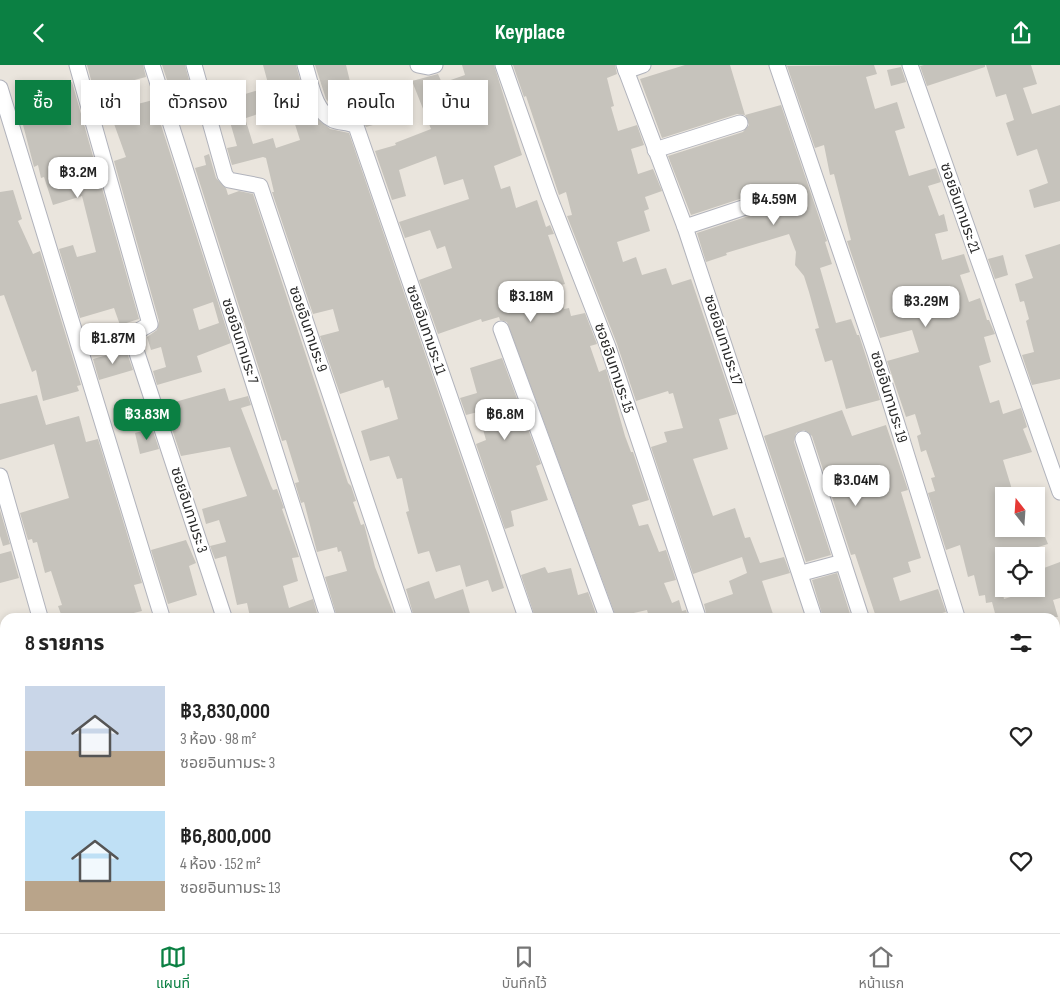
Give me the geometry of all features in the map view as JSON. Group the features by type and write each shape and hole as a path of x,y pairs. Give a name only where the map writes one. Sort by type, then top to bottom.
{"street":[{"name":"ซอยอินทามระ 3","path":"77,65 150,324 138,331 133,341 223,613"},
{"name":"ซอยอินทามระ 7","path":"152,65 327,613"},
{"name":"ซอยอินทามระ 9","path":"194,65 225,175 229,180 258,183 260,186 404,613"},
{"name":"ซอยอินทามระ 11","path":"304,65 323,113 334,121 347,122 356,126 525,613"},
{"path":"418,65 428,67 435,65"},
{"name":"ซอยอินทามระ 15","path":"503,65 549,196 608,347 697,613"},
{"path":"625,68 643,65"},
{"name":"ซอยอินทามระ 19","path":"777,65 875,353 955,613"},
{"name":"ซอยอินทามระ 21","path":"910,65 1060,492"},
{"name":"ซอยอินทามระ 17","path":"625,68 685,227 813,613"},
{"path":"0,88 161,613"},
{"path":"655,150 740,123"},
{"path":"685,227 779,196"},
{"path":"500,329 606,613"},
{"path":"803,439 860,613"},
{"path":"0,476 39,613"},
{"path":"806,572 843,562"}],"building":[{"path":"87,65 143,65 146,77 134,80 91,80"},
{"path":"162,65 185,65 189,80 167,80"},
{"path":"263,65 296,65 300,80 267,80"},
{"path":"315,65 346,65 350,80 328,80 328,101"},
{"path":"462,65 494,65 522,155 494,166 501,189 510,186 516,208 537,200 546,227 550,225 554,234 548,235 565,284 557,286 564,309 569,308 571,316 585,313 597,344 590,346 599,372 606,369 625,436 631,452 633,452 649,500 632,505 639,526 648,524 659,552 666,550 676,580 664,583 672,603 679,600 682,611 686,610 687,613 648,613 647,610 634,613 615,613 507,322 500,320 499,317 482,322 481,319 438,334 419,280 452,268 445,246 437,249 430,230 405,238 399,222 469,199 463,179 444,185 436,156 399,170 406,196 392,200 375,151 396,145 395,143 431,129 429,125 488,125 488,80 451,80 465,75"},
{"path":"513,65 615,65 617,74 607,78 614,106 611,107 618,131 637,125 644,145 631,149 638,174 653,169 662,191 645,197 649,209 644,211 650,231 617,242 623,262 636,257 642,275 666,268 672,285 691,279 737,414 719,419 728,449 693,459 713,516 735,508 745,538 750,537 760,563 784,557 790,573 762,581 773,613 706,613 704,604 733,594 729,581 747,573 742,557 693,574 651,447 667,442 664,432 683,428 673,393 669,394 668,391 636,401 617,344 567,216 572,215 566,192 559,195 526,96 524,97"},
{"path":"685,65 730,65 745,115 737,114 662,138 640,79"},
{"path":"874,65 877,74 866,77 875,109 897,102 905,128 895,131 909,176 936,168 941,182 928,186 939,216 944,214 948,231 935,234 942,260 964,254 970,272 960,275 969,302 980,298 987,320 989,320 995,334 984,337 991,362 979,366 990,403 999,400 1003,414 1021,408 1027,427 1023,429 1032,452 1003,460 1011,487 995,487 995,537 1045,536 1048,544 1038,547 995,547 995,597 1004,597 1004,599 1011,597 1045,597 1045,568 1060,562 1060,598 1053,600 1057,613 995,613 992,602 986,603 985,595 979,596 974,575 968,577 960,545 946,550 928,493 935,491 931,478 935,477 926,450 921,452 917,436 921,434 915,414 906,417 887,361 919,352 912,330 880,338 847,241 851,240 834,174 830,175 824,145 815,148 787,66"},
{"path":"985,65 985,67 927,86 920,66"},
{"path":"986,65 1031,65 1037,84 1023,88 1032,114 1060,105 1060,201 1034,208 1029,190 1048,183 1037,149 1017,156 1006,123 1014,120 1006,94 996,97"},
{"path":"901,67 906,82 891,86 887,70"},
{"path":"438,74 441,80 423,80 423,109 413,81"},
{"path":"71,82 81,114 81,125 84,125 139,319 120,325 114,308 80,318 59,249 73,245 77,257 96,252 82,196 53,205 44,177 41,178 38,165 34,167 23,125 71,125"},
{"path":"256,91 256,114 246,118 246,94"},
{"path":"150,101 150,125 161,125 231,343 197,356 202,372 157,385 153,371 166,367 161,347 151,350 147,337 157,330 159,321 114,161 126,157 114,125 140,125 140,103","holes":["213,302 219,323 199,330 193,309"]},
{"path":"781,105 827,241 825,242 832,264 820,268 836,323 851,319 857,335 859,335 880,400 846,409 832,360 825,362 815,329 819,328 809,292 804,276 795,265 796,252 789,234 726,253 727,255 706,262 697,233 782,205 788,197 786,189 776,187 691,215 668,156 743,132 749,125 745,115"},
{"path":"318,119 330,129 349,133 504,588 492,592 488,580 466,587 460,565 436,572 429,551 418,554 406,512 409,511 402,478 397,479 389,456 370,461 361,431 398,419 389,387 385,388 383,380 340,394 320,336 339,331 333,309 313,314 272,192 274,192 266,158 263,157 232,165 227,148 237,146 231,125 246,125 246,121 253,144 273,138 276,148 300,140 295,125 318,125"},
{"path":"209,154 216,178 226,188 228,195 239,191 253,194 348,483 351,486 356,501 353,502 361,525 364,524 375,567 393,613 336,613 325,577 347,571 341,551 338,552 337,547 317,552 304,502 301,503 295,483 299,482 286,440 282,441 195,168 206,165 204,156"},
{"path":"13,190 22,219 18,221 33,254 40,251 81,385 77,386 79,391 43,401 36,370 32,372 4,295 0,296 0,192"},
{"path":"1060,244 1060,379 1032,385 1022,355 1034,352 1026,321 1029,319 1024,301 1020,302 1015,284 1033,278 1025,255"},
{"path":"1003,255 1008,275 995,279 988,259"},
{"path":"126,350 133,370 99,380 93,359"},
{"path":"502,358 541,464 536,466 548,500 511,511 514,526 505,529 476,444 486,440 478,412 466,415 460,398 477,393 470,368"},
{"path":"225,388 229,401 248,396 251,405 241,408 271,486 273,490 277,489 299,557 292,558 298,581 283,586 289,608 313,599 317,613 249,613 247,603 237,605 226,556 215,559 210,546 226,542 219,520 206,524 202,509 247,496 230,447 181,456 164,405"},
{"path":"37,395 46,425 79,416 86,442 98,439 142,583 134,585 142,611 134,613 61,613 58,606 62,605 51,571 45,573 37,542 33,543 32,539 28,540 20,513 69,498 54,444 0,460 0,404"},
{"path":"842,410 852,436 886,425 908,490 901,492 921,558 908,562 911,572 893,578 900,601 938,589 946,612 875,613 855,554 851,555 812,436 804,430 796,433 794,442 831,555 806,562 764,436"},
{"path":"152,428 159,449 140,454 135,433"},
{"path":"0,510 10,544 3,546 0,536"},
{"path":"186,540 196,563 189,566 197,595 168,604 151,550"},
{"path":"11,551 19,578 0,583 0,554"},
{"path":"545,567 548,573 571,568 578,595 588,592 596,613 534,613 521,575"},
{"path":"837,573 850,613 822,613 812,580"},
{"path":"429,581 435,599 463,589 470,613 413,613 406,589"}]}
